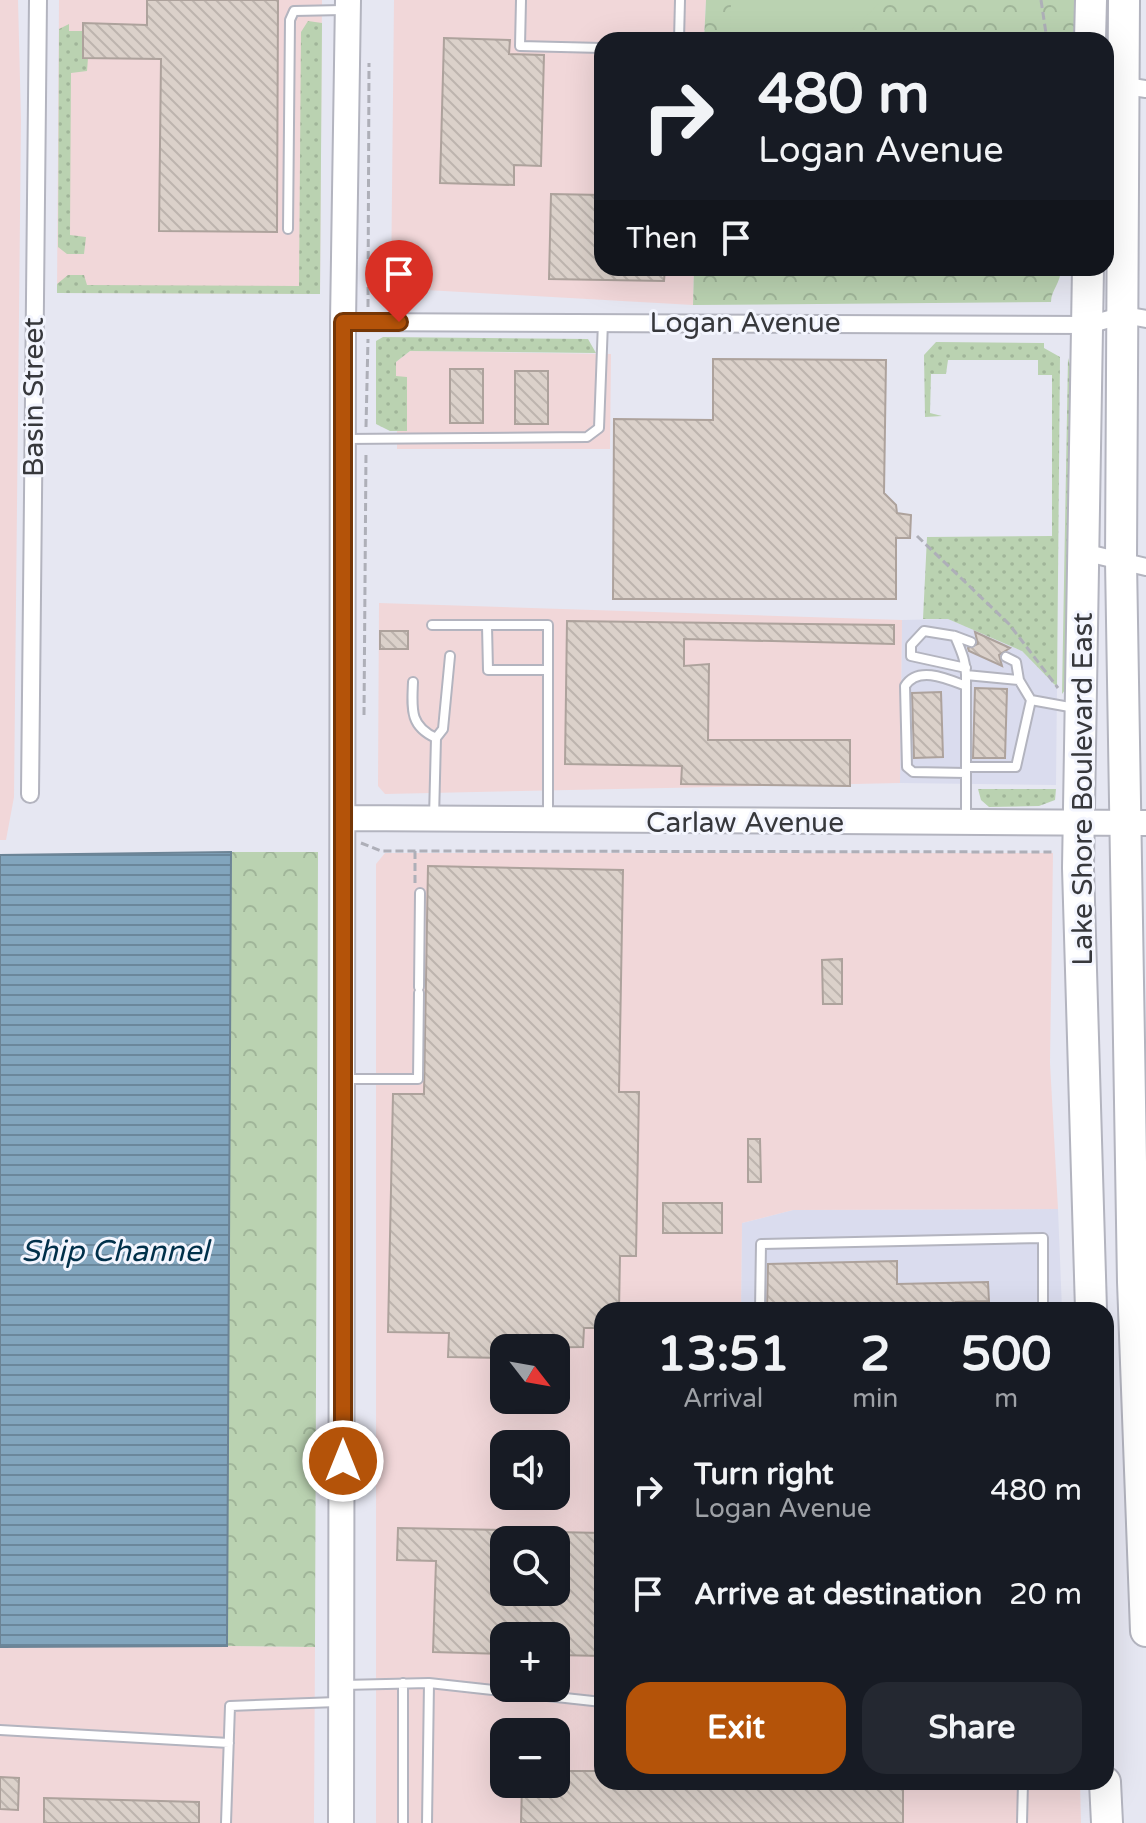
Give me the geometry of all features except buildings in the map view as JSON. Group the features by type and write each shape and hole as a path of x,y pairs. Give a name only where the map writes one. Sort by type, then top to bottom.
{"highway":[{"path":"1090,32 1091,0"},
{"name":"Lake Shore Boulevard East","path":"1124,0 1135,317 1133,1282 1142,1395 1146,1631"},
{"name":"Lake Shore Boulevard East","path":"1088,276 1083,552 1070,700 1078,823 1091,1302"},
{"path":"1105,1790 1107,1823"}],"street":[{"name":"Basin Street","path":"30,794 38,0"},
{"path":"341,1823 344,1079 353,818 355,438 343,322 348,5"},
{"name":"Logan Avenue","path":"343,322 1088,325 1135,317"},
{"path":"1083,552 1133,564"},
{"name":"Carlaw Avenue","path":"353,818 1136,823"}],"lane":[{"path":"521,0 520,46 594,48"},
{"path":"679,32 680,0"},
{"path":"288,229 290,20 294,11 348,5"},
{"path":"355,438 587,437 599,428 603,322"},
{"path":"432,625 548,625 548,820"},
{"path":"487,626 488,670 548,670"},
{"path":"971,642 924,631 911,645 911,656 1019,680"},
{"path":"955,636 966,668 966,823"},
{"path":"434,819 436,738 443,729 450,656"},
{"path":"966,686 937,675 916,677 905,686 907,767 913,772 1016,767 1031,700 1019,680 1016,662 1006,657"},
{"path":"413,682 412,717 419,727 436,738"},
{"path":"1031,700 1070,700"},
{"path":"344,1079 421,1078 420,893"},
{"path":"760,1302 761,1244 1043,1238 1043,1302"},
{"path":"403,1683 403,1823"},
{"path":"226,1823 230,1706 403,1683 429,1683 594,1701"},
{"path":"427,1823 429,1683"},
{"path":"0,1730 229,1743"},
{"path":"1022,1823 1023,1790"}],"path":[{"path":"1041,0 1046,32"},
{"path":"364,728 355,438 369,322 366,284 369,63"},
{"path":"917,536 1009,624 1070,700"},
{"path":"353,818 366,843 381,851 1059,852"},
{"path":"415,851 415,883"}],"shaded area":[{"path":"0,0 18,0 21,120 14,797 6,840 0,840"},
{"path":"59,0 322,0 320,294 57,293"},
{"path":"394,0 706,0 704,32 594,32 594,276 694,276 693,305 391,288"},
{"path":"410,351 611,354 610,449 397,449 397,431 407,431 407,378 396,377 396,362"},
{"path":"379,603 902,620 900,783 385,794 378,786"},
{"path":"948,619 1022,651 1057,687 1056,785 900,783 902,620"},
{"path":"385,853 1053,853 1050,1063 1058,1209 793,1210 742,1223 741,1302 594,1302 594,1790 1080,1790 1081,1823 376,1823 376,864"},
{"path":"1058,1209 1062,1302 741,1302 742,1223 793,1210"},
{"path":"0,1647 315,1647 314,1823 0,1823"}],"green space":[{"path":"706,0 1074,0 1074,32 704,32"},
{"path":"731,0 883,0 849,32 730,32"},
{"path":"308,21 322,23 320,294 57,293 57,284 68,275 84,275 87,285 299,286 301,32"},
{"path":"69,24 69,31 83,31 83,57 88,58 87,71 71,73 70,235 86,237 84,254 67,254 58,247 59,29"},
{"path":"694,276 1059,276 1051,302 693,305"},
{"path":"383,337 588,339 596,353 410,351 396,362 396,376 407,377 407,431 390,431 376,424 376,341"},
{"path":"936,342 1044,343 1044,348 1060,357 1057,687 1022,651 948,619 923,619 927,537 1052,536 1052,375 1038,375 1038,360 948,360 946,374 931,374 930,413 942,416 925,417 924,355"},
{"path":"1068,358 1071,369 1068,686 1062,694"},
{"path":"978,789 1056,789 1055,800 1039,806 989,807 981,800"},
{"path":"231,852 318,852 315,1647 227,1646"}],"water":[{"name":"Ship Channel","path":"231,852 227,1646 0,1647 0,855"}],"route":[{"path":"343,1461 343,322 399,322"}]}
